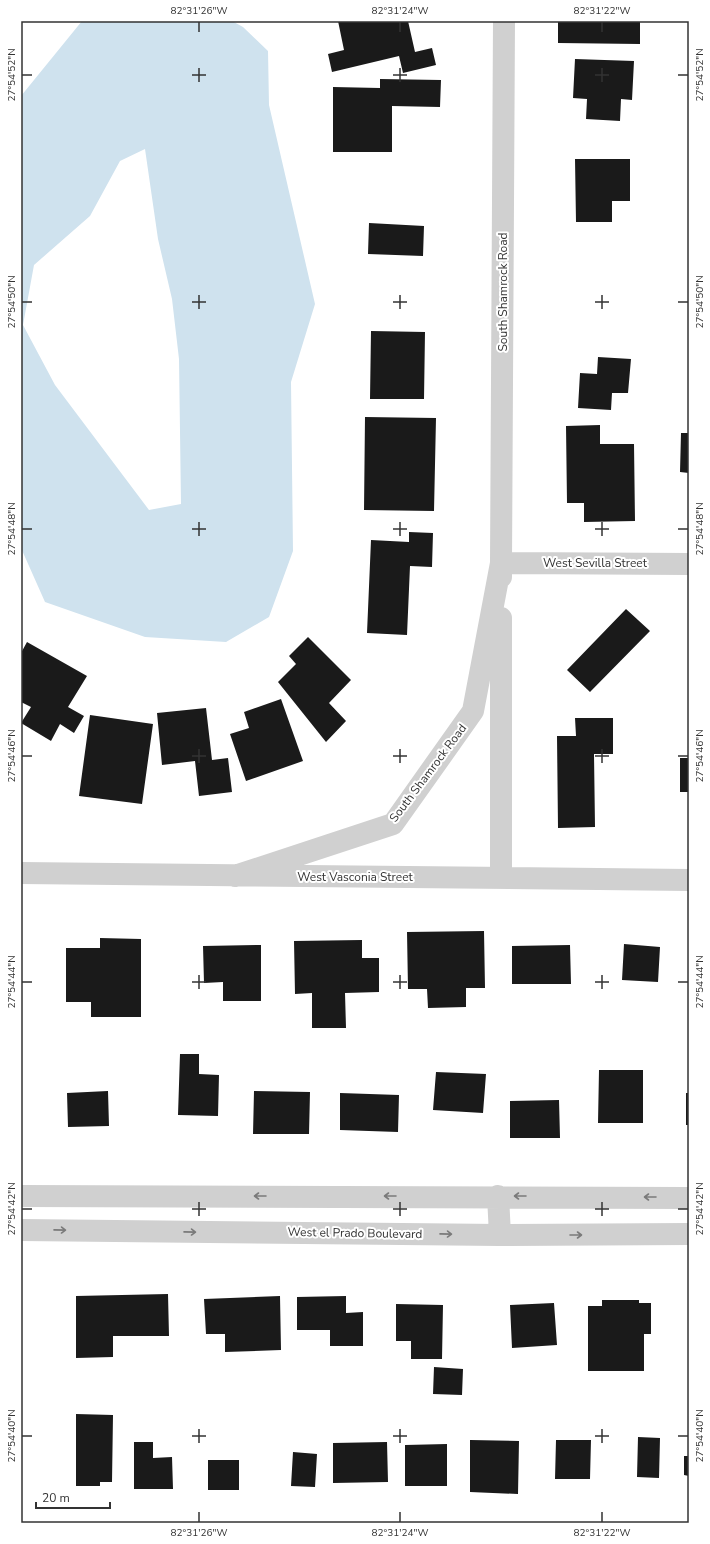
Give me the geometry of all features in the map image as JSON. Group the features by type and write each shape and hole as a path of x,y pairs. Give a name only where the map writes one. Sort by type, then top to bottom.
{"street":[{"name":"South Shamrock Road","path":"501,878 504,21"},
{"name":"South Shamrock Road","path":"235,876 393,824 473,711 501,563"},
{"name":"West Sevilla Street","path":"501,563 689,564"},
{"name":"West Vasconia Street","path":"21,873 689,880"},
{"path":"21,1196 498,1196 689,1198"},
{"path":"498,1196 500,1235"},
{"name":"West el Prado Boulevard","path":"21,1230 500,1235 689,1234"}],"water":[{"path":"82,21 232,21 243,27 268,51 269,105 315,304 291,382 293,551 269,617 226,642 145,637 45,602 21,548 21,96","holes":["145,149 158,239 172,299 179,359 181,504 149,510 55,385 23,325 34,265 90,216 120,161"]}],"building":[{"path":"338,21 408,21 415,52 432,48 436,65 403,73 399,56 332,72 328,54 344,50"},
{"path":"558,21 640,21 640,44 558,43"},
{"path":"575,59 634,61 632,100 621,99 620,121 586,119 587,99 573,98"},
{"path":"380,79 441,80 440,107 392,106 392,152 333,152 333,87 380,88"},
{"path":"575,159 630,159 630,201 612,201 612,222 576,222"},
{"path":"369,223 424,226 423,256 368,254"},
{"path":"371,331 425,332 424,399 370,399"},
{"path":"598,357 631,359 628,393 612,393 611,410 578,408 580,373 597,374"},
{"path":"365,417 436,418 434,511 364,510"},
{"path":"600,425 600,444 634,444 635,521 584,522 584,503 567,503 566,426"},
{"path":"681,433 689,433 689,473 680,472"},
{"path":"409,532 433,533 432,567 410,566 407,635 367,633 371,540 409,542"},
{"path":"626,609 650,631 590,692 567,670"},
{"path":"308,637 351,680 329,703 346,721 326,742 278,682 296,664 289,656"},
{"path":"27,642 87,676 68,707 84,716 74,733 60,724 51,741 21,723 31,707 21,702 21,653"},
{"path":"281,699 303,761 246,781 230,734 249,728 244,712"},
{"path":"206,708 212,760 228,758 232,792 199,796 195,761 162,765 157,713"},
{"path":"90,715 153,724 142,804 79,796"},
{"path":"575,718 613,718 613,754 594,754 595,827 558,828 557,736 576,736"},
{"path":"680,758 689,758 689,792 680,792"},
{"path":"484,931 485,988 466,988 466,1007 428,1008 427,989 408,989 407,932"},
{"path":"100,938 141,939 141,1017 91,1017 91,1002 66,1002 66,948 100,948"},
{"path":"362,940 362,958 379,958 379,992 345,993 346,1028 312,1028 312,993 295,994 294,941"},
{"path":"624,944 660,947 658,982 622,980"},
{"path":"261,945 261,1001 223,1001 223,982 204,983 203,946"},
{"path":"570,945 571,984 512,984 512,946"},
{"path":"180,1054 199,1054 199,1074 219,1075 218,1116 178,1115"},
{"path":"599,1070 643,1070 643,1123 598,1123"},
{"path":"436,1072 486,1074 483,1113 433,1110"},
{"path":"108,1091 109,1126 68,1127 67,1093"},
{"path":"254,1091 310,1092 309,1134 253,1134"},
{"path":"340,1093 399,1095 398,1132 340,1130"},
{"path":"686,1093 689,1093 689,1125 686,1125"},
{"path":"559,1100 560,1138 510,1138 510,1101"},
{"path":"168,1294 169,1336 113,1336 113,1357 76,1358 76,1296"},
{"path":"280,1296 281,1350 225,1352 225,1334 206,1334 204,1299"},
{"path":"346,1296 346,1313 363,1312 363,1346 330,1346 330,1330 297,1330 297,1297"},
{"path":"602,1300 639,1300 639,1303 651,1303 651,1334 644,1334 644,1371 588,1371 588,1306 602,1306"},
{"path":"554,1303 557,1345 512,1348 510,1305"},
{"path":"396,1304 443,1305 442,1359 411,1359 411,1341 396,1341"},
{"path":"434,1367 463,1369 462,1395 433,1394"},
{"path":"76,1414 113,1415 112,1482 100,1482 100,1486 76,1486"},
{"path":"638,1437 660,1438 659,1478 637,1477"},
{"path":"470,1440 519,1441 518,1494 470,1492"},
{"path":"556,1440 591,1440 590,1479 555,1479"},
{"path":"134,1442 153,1442 153,1458 172,1457 173,1489 134,1489"},
{"path":"387,1442 388,1482 333,1483 333,1443"},
{"path":"447,1444 447,1486 405,1486 405,1445"},
{"path":"293,1452 317,1454 315,1487 291,1486"},
{"path":"684,1456 689,1456 689,1476 684,1475"},
{"path":"208,1460 239,1460 239,1490 208,1490"}]}
